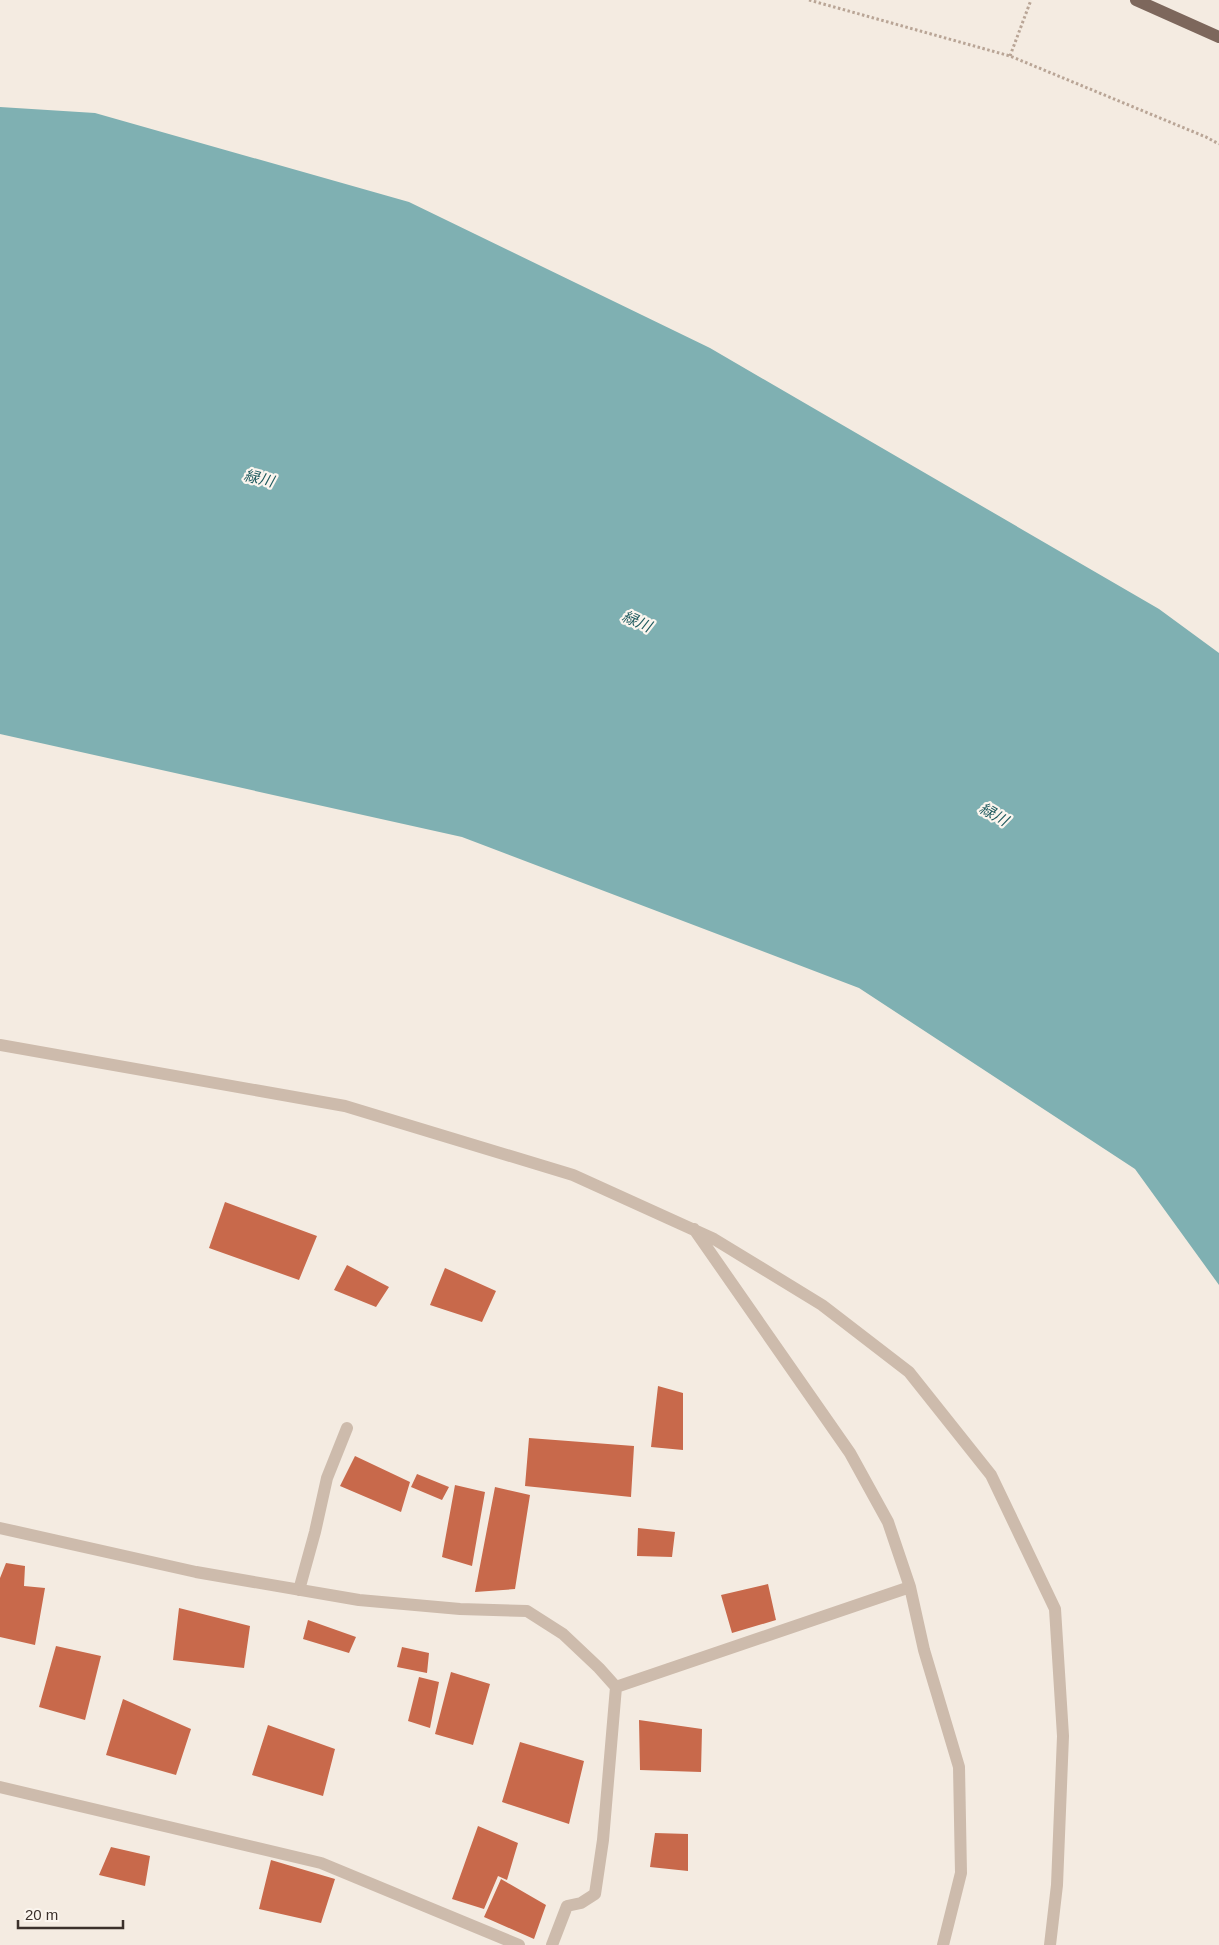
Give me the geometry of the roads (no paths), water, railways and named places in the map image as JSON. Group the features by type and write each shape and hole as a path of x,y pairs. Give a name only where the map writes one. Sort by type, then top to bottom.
{"main road":[{"path":"1136,0 1219,36"}],"street":[{"path":"0,1045 345,1106 573,1175 714,1239 822,1305 908,1372 992,1475 1055,1609 1064,1736 1057,1885 1050,1945"},
{"path":"694,1230 850,1454 888,1522 910,1587 924,1650 958,1767 961,1874 943,1945"},
{"path":"299,1590 327,1478 347,1428"},
{"path":"0,1528 196,1572 359,1600 460,1610 527,1611 563,1634 616,1687 602,1840 595,1894 581,1903 567,1906 552,1945"},
{"path":"616,1687 910,1587"},
{"path":"0,1787 321,1863 518,1945"}],"water":[{"name":"緑川","path":"0,107 95,113 409,202 710,348 1159,609 1219,653 1219,1285 1135,1169 859,988 462,837 0,734"}]}
